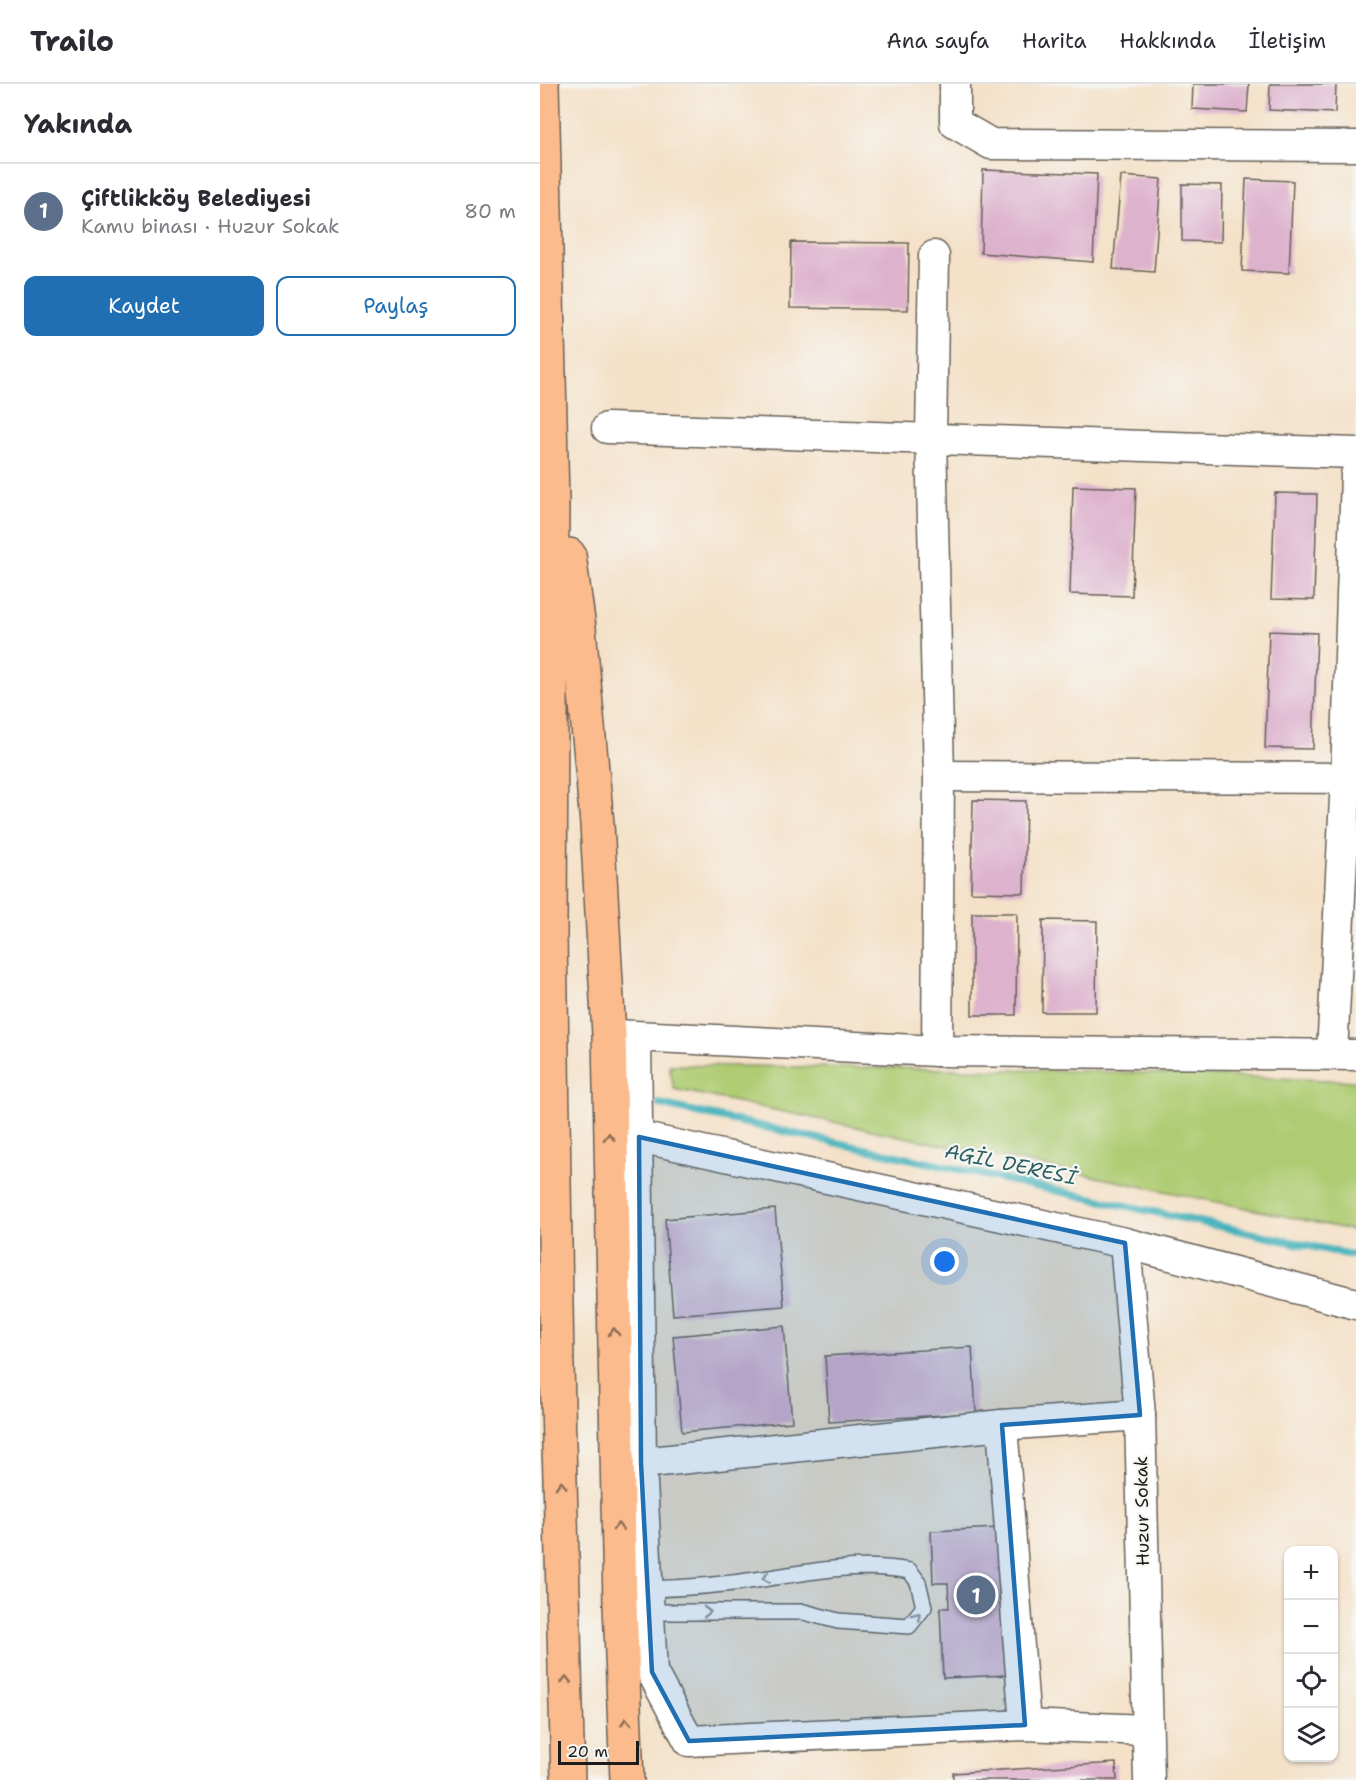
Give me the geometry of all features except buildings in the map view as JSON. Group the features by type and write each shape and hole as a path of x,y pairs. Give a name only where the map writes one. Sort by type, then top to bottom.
{"highway":[{"path":"542,84 551,425 550,934 557,1366 568,1780"},
{"path":"551,425 579,628 597,824 622,1036 608,1087 619,1569 627,1780"}],"street":[{"path":"955,84 955,123 991,144 1356,146"},
{"path":"934,256 931,437 939,776 937,1051"},
{"path":"607,428 931,437 1356,453"},
{"path":"1146,1730 1025,1725 689,1741 652,1672 641,1463 639,1137 622,1036 937,1051 1344,1055 1356,475"},
{"path":"939,776 1351,778"},
{"path":"639,1137 1125,1243 1356,1304"},
{"name":"Huzur Sokak","path":"1125,1243 1140,1415 1149,1780"},
{"path":"641,1463 1002,1425 1140,1415"},
{"path":"1002,1425 1025,1725"}],"lane":[{"path":"889,1568 910,1571 918,1582 924,1607 909,1626 838,1621 804,1612 648,1601 695,1588 810,1570 889,1568"}],"highlighted area":[{"path":"639,1137 1125,1243 1140,1415 1002,1425 1025,1725 689,1741 652,1672 641,1463"}],"green space":[{"path":"669,1065 1085,1071 1356,1081 1356,1231 674,1089"}],"waterway":[{"name":"AGİL DERESİ","path":"659,1104 1356,1256"}],"place":[{"name":"Çiftlikköy Belediyesi","path":"976,1595"}]}
